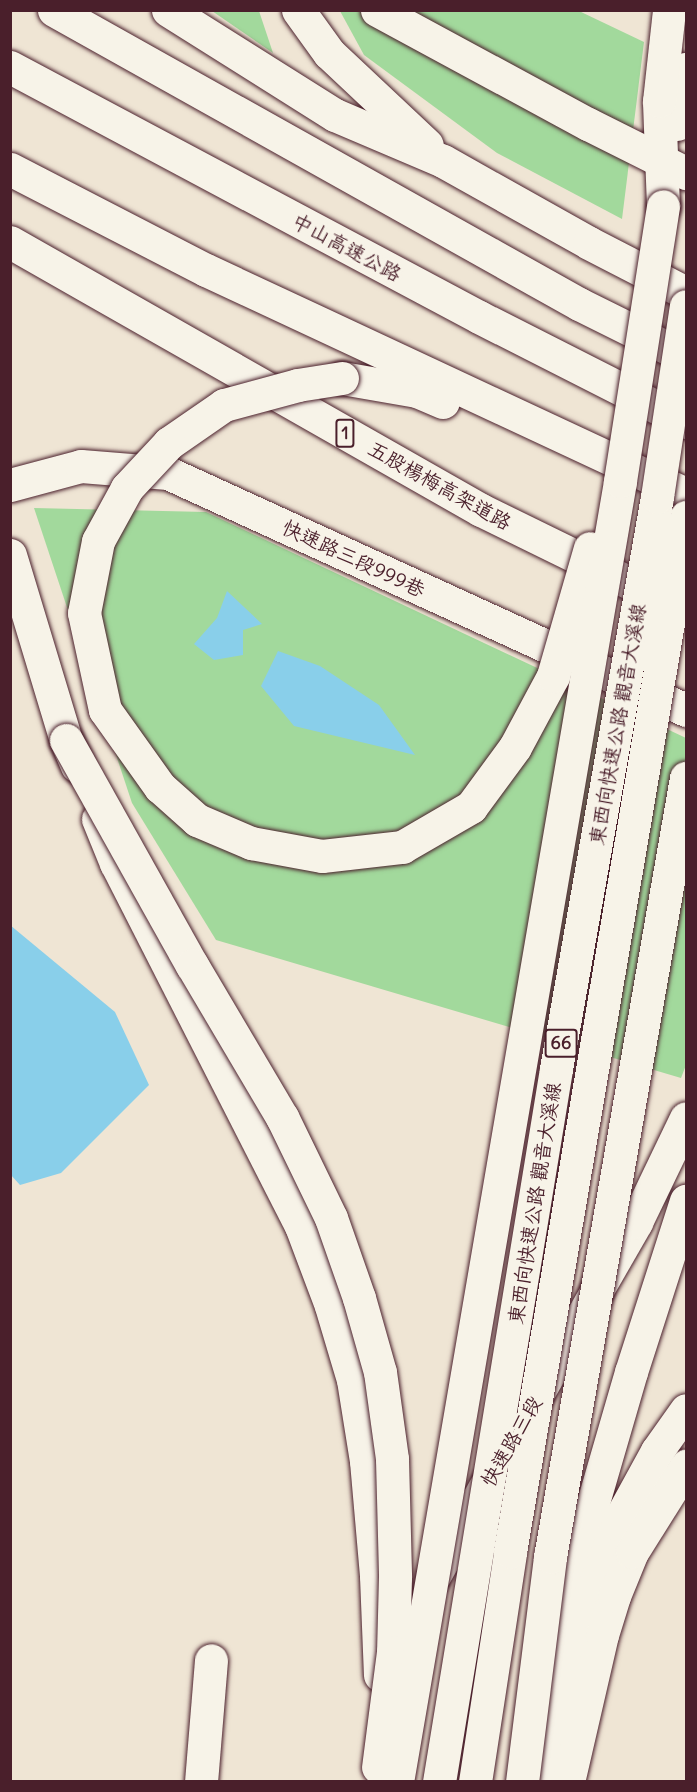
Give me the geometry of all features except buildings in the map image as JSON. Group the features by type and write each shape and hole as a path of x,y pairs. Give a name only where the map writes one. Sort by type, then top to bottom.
{"main road":[{"path":"54,10 579,304 687,357"},
{"path":"168,10 335,115 443,161 589,243 687,293"},
{"path":"298,10 329,53 443,161"},
{"path":"377,10 588,124 687,173"},
{"path":"663,206 659,100 669,10"},
{"name":"中山高速公路","path":"10,67 479,317 687,422"},
{"path":"387,1776 620,481 687,69"},
{"path":"10,170 206,270 687,495"},
{"name":"五股楊梅高架道路","path":"10,242 481,510 687,611"},
{"name":"東西向快速公路 觀音大溪線","path":"439,1782 556,1069 657,497 687,306"},
{"path":"546,431 478,416 417,391 342,378 298,385 224,405 169,443 127,488 98,541 84,613 105,710 160,787 197,820 251,843 322,856 402,847 471,807 515,747 552,676 593,538 620,481"},
{"name":"快速路三段999巷","path":"10,485 81,466 168,473 687,710"},
{"name":"東西向快速公路 觀音大溪線","path":"475,1782 510,1552 687,517"},
{"path":"10,555 66,740 116,863 256,1132 301,1226 354,1380 376,1576 378,1654 387,1776"},
{"path":"66,740 192,965 282,1117 332,1218 359,1298 380,1372 392,1459 395,1577 387,1776"},
{"path":"520,1782 550,1557 687,778"},
{"name":"快速路三段","path":"387,1776 422,1597 636,1222 687,1118"},
{"path":"520,1782 590,1513 631,1372 687,1201"},
{"path":"543,1782 588,1600 617,1524 657,1451 687,1410"},
{"path":"568,1782 602,1635 627,1563 673,1484 687,1466"},
{"path":"201,1782 211,1660"}],"green space":[{"path":"212,11 259,11 273,53"},
{"path":"340,11 579,11 644,42 622,219 497,153 364,55"},
{"path":"34,508 206,512 686,738 686,1065 681,1078 216,940 132,803"}],"water":[{"path":"227,591 262,624 243,630 243,655 214,660 194,644 217,618"},
{"path":"278,651 320,666 379,705 415,755 294,726 261,686"},
{"path":"10,925 115,1012 149,1085 61,1173 20,1185 10,1174"}]}
